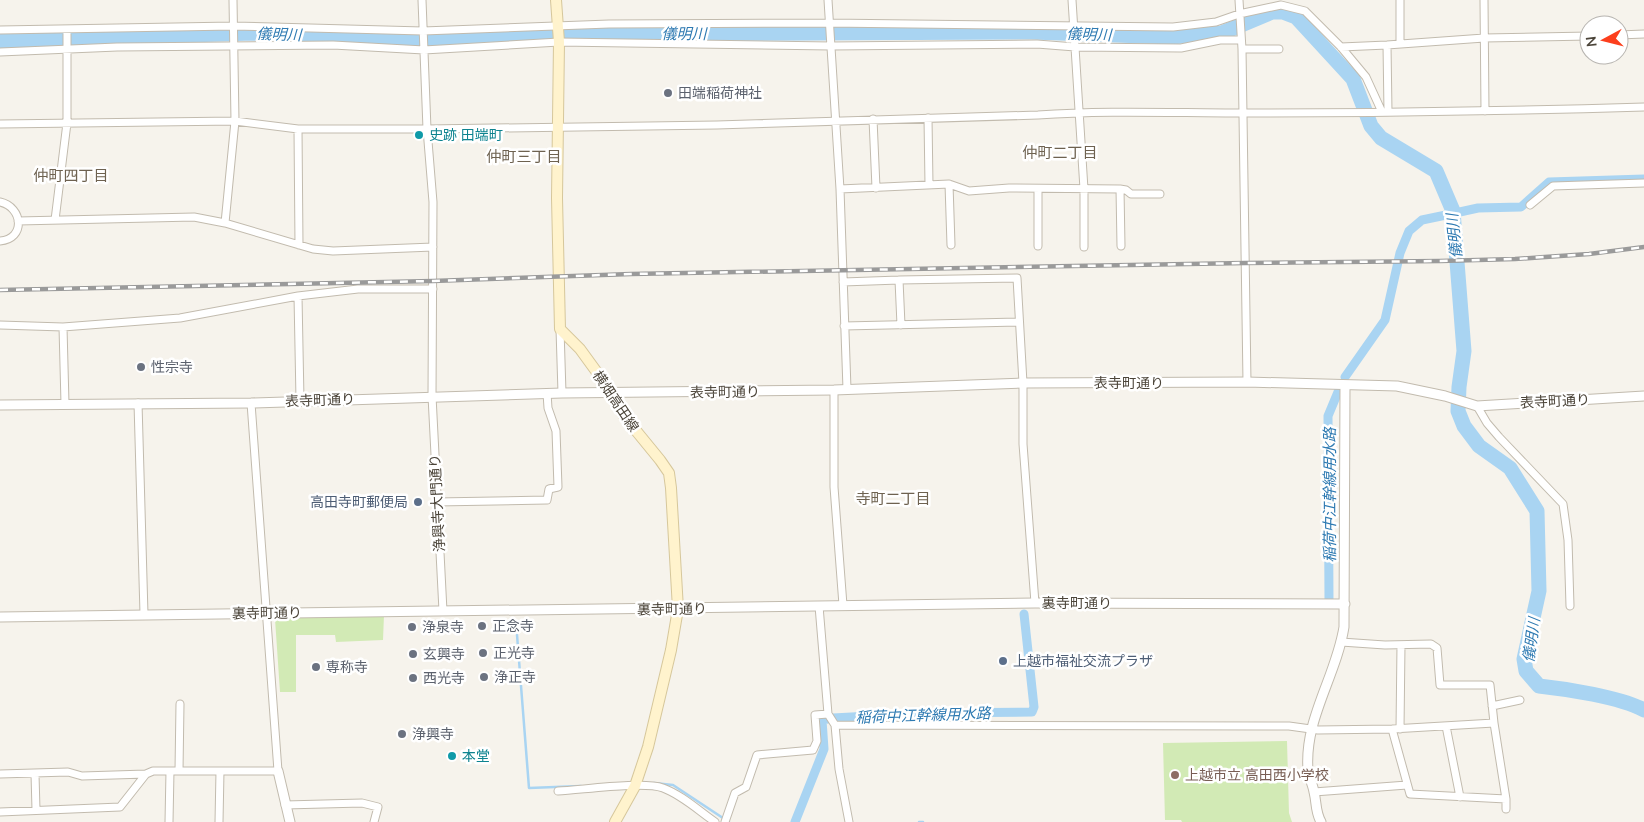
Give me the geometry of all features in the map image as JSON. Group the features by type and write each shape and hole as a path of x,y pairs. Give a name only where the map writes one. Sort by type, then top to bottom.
{"main road":[{"path":"556,0 558,41 560,329"},
{"name":"横畑高田線","path":"560,329 580,349 612,393 624,416 669,473 674,518 678,609 671,650 650,737 635,786 615,822"}],"street":[{"path":"225,223 235,121 233,0"},
{"name":"浄興寺大門通り","path":"422,0 427,130 433,202 432,396 443,611"},
{"path":"828,0 840,189 847,389"},
{"path":"1072,0 1084,189 1084,247"},
{"path":"1239,0 1242,49 1247,382"},
{"path":"1400,0 1400,44"},
{"path":"1484,0 1485,111"},
{"path":"0,30 67,32 233,26 423,31 557,25 828,23 1174,27 1216,22 1281,4 1305,11 1341,47 1366,77 1385,112"},
{"path":"55,220 67,123 67,32"},
{"path":"1629,35 1644,34"},
{"path":"1341,47 1387,46 1484,38 1579,36"},
{"path":"0,52 234,43 424,48 558,41 831,46 1037,44 1181,48 1241,38"},
{"path":"1385,112 1387,46"},
{"path":"1242,49 1279,49"},
{"path":"0,124 235,121 298,128 427,130 835,122 1080,112 1385,112 1644,107"},
{"path":"928,118 929,185"},
{"path":"873,119 876,188"},
{"path":"298,128 299,245"},
{"path":"840,189 949,184 969,191 1009,188 1120,189 1126,190 1131,194 1160,194"},
{"path":"949,184 951,245"},
{"path":"1530,205 1553,186 1644,184"},
{"path":"1038,189 1038,246"},
{"path":"1120,189 1120,246"},
{"path":"0,202 8,204 15,211 18,221 15,234 11,239 0,242"},
{"path":"18,221 194,217 225,223 313,249 334,251 433,247"},
{"path":"843,282 1017,278 1023,383 1023,444 1027,520 1035,603"},
{"path":"899,280 901,325"},
{"path":"0,325 63,327 180,318 298,296 358,289 433,289"},
{"path":"298,296 300,400"},
{"path":"844,326 1020,322"},
{"path":"63,327 65,404"},
{"path":"560,329 562,392"},
{"name":"表寺町通り","path":"0,404 251,403 562,392 834,390 1023,383 1247,382 1397,386 1448,397 1477,406 1644,396"},
{"path":"1320,822 1316,812 1314,792 1308,772 1308,747 1316,709 1338,655 1345,604 1345,385"},
{"path":"834,390 834,487 843,605"},
{"path":"436,502 547,500 549,490 558,487 556,431 548,408 547,393"},
{"path":"138,402 144,614"},
{"path":"251,403 278,771 290,822"},
{"path":"1477,406 1487,423 1499,437 1563,504 1568,540 1570,606"},
{"name":"裏寺町通り","path":"0,617 1035,603 1345,604"},
{"path":"819,606 828,714 835,725 839,769 849,822"},
{"path":"1341,642 1385,645 1431,644 1437,648 1440,685 1490,684 1506,809"},
{"path":"1401,644 1396,729 1410,794 1506,800"},
{"path":"1492,706 1520,700"},
{"path":"179,771 180,704"},
{"path":"726,822 735,793 746,787 757,755 813,750 817,741 815,715 828,714"},
{"path":"835,725 1289,726 1318,730 1396,729 1494,723"},
{"path":"1446,726 1460,797"},
{"path":"0,774 68,772 82,776 146,774 153,771 278,771"},
{"path":"169,822 170,771"},
{"path":"219,822 220,771"},
{"path":"35,774 36,810"},
{"path":"0,812 120,807 146,774"},
{"path":"1314,792 1407,785"},
{"path":"558,791 635,786 663,788 675,794 715,822"},
{"path":"285,805 362,803 378,807 374,822"}],"green space":[{"path":"384,615 383,640 336,642 335,635 296,635 296,692 280,692 275,619"},
{"path":"1287,741 1289,813 1292,822 1182,822 1181,820 1165,820 1163,743"}],"waterway":[{"name":"儀明川","path":"0,41 253,33 419,40 589,34 1032,32 1171,37 1222,33 1272,12 1283,12 1296,17 1353,79 1371,126 1381,138 1436,171 1453,211 1464,351 1458,411 1464,426 1479,446 1510,468 1537,511 1539,591 1524,659 1526,671 1539,686 1608,697 1644,710"},
{"name":"稲荷中江幹線用水路","path":"1345,377 1385,320 1400,253 1409,231 1422,220 1478,208 1521,207 1549,182 1644,179"},
{"name":"稲荷中江幹線用水路","path":"1329,600 1328,416 1338,392"},
{"name":"稲荷中江幹線用水路","path":"795,822 824,749 822,720 925,713 1032,712 1034,707 1024,614"},
{"path":"516,622 529,788 581,786"},
{"path":"654,783 673,785 729,822"}],"railway":[{"path":"0,290 433,281 631,274 1440,261 1515,259 1589,254 1644,247"}],"place":[{"name":"田端稲荷神社","path":"668,93"},
{"name":"史跡 田端町","path":"419,135"},
{"name":"性宗寺","path":"141,367"},
{"name":"高田寺町郵便局","path":"418,502"},
{"name":"正念寺","path":"482,626"},
{"name":"浄泉寺","path":"412,627"},
{"name":"正光寺","path":"483,653"},
{"name":"玄興寺","path":"413,654"},
{"name":"上越市福祉交流プラザ","path":"1003,661"},
{"name":"専称寺","path":"316,667"},
{"name":"浄正寺","path":"484,677"},
{"name":"西光寺","path":"413,678"},
{"name":"浄興寺","path":"402,734"},
{"name":"本堂","path":"452,756"},
{"name":"上越市立 高田西小学校","path":"1175,775"}],"district":[{"name":"仲町二丁目","path":"1060,152"},
{"name":"仲町三丁目","path":"524,156"},
{"name":"仲町四丁目","path":"71,175"},
{"name":"寺町二丁目","path":"893,498"}]}
